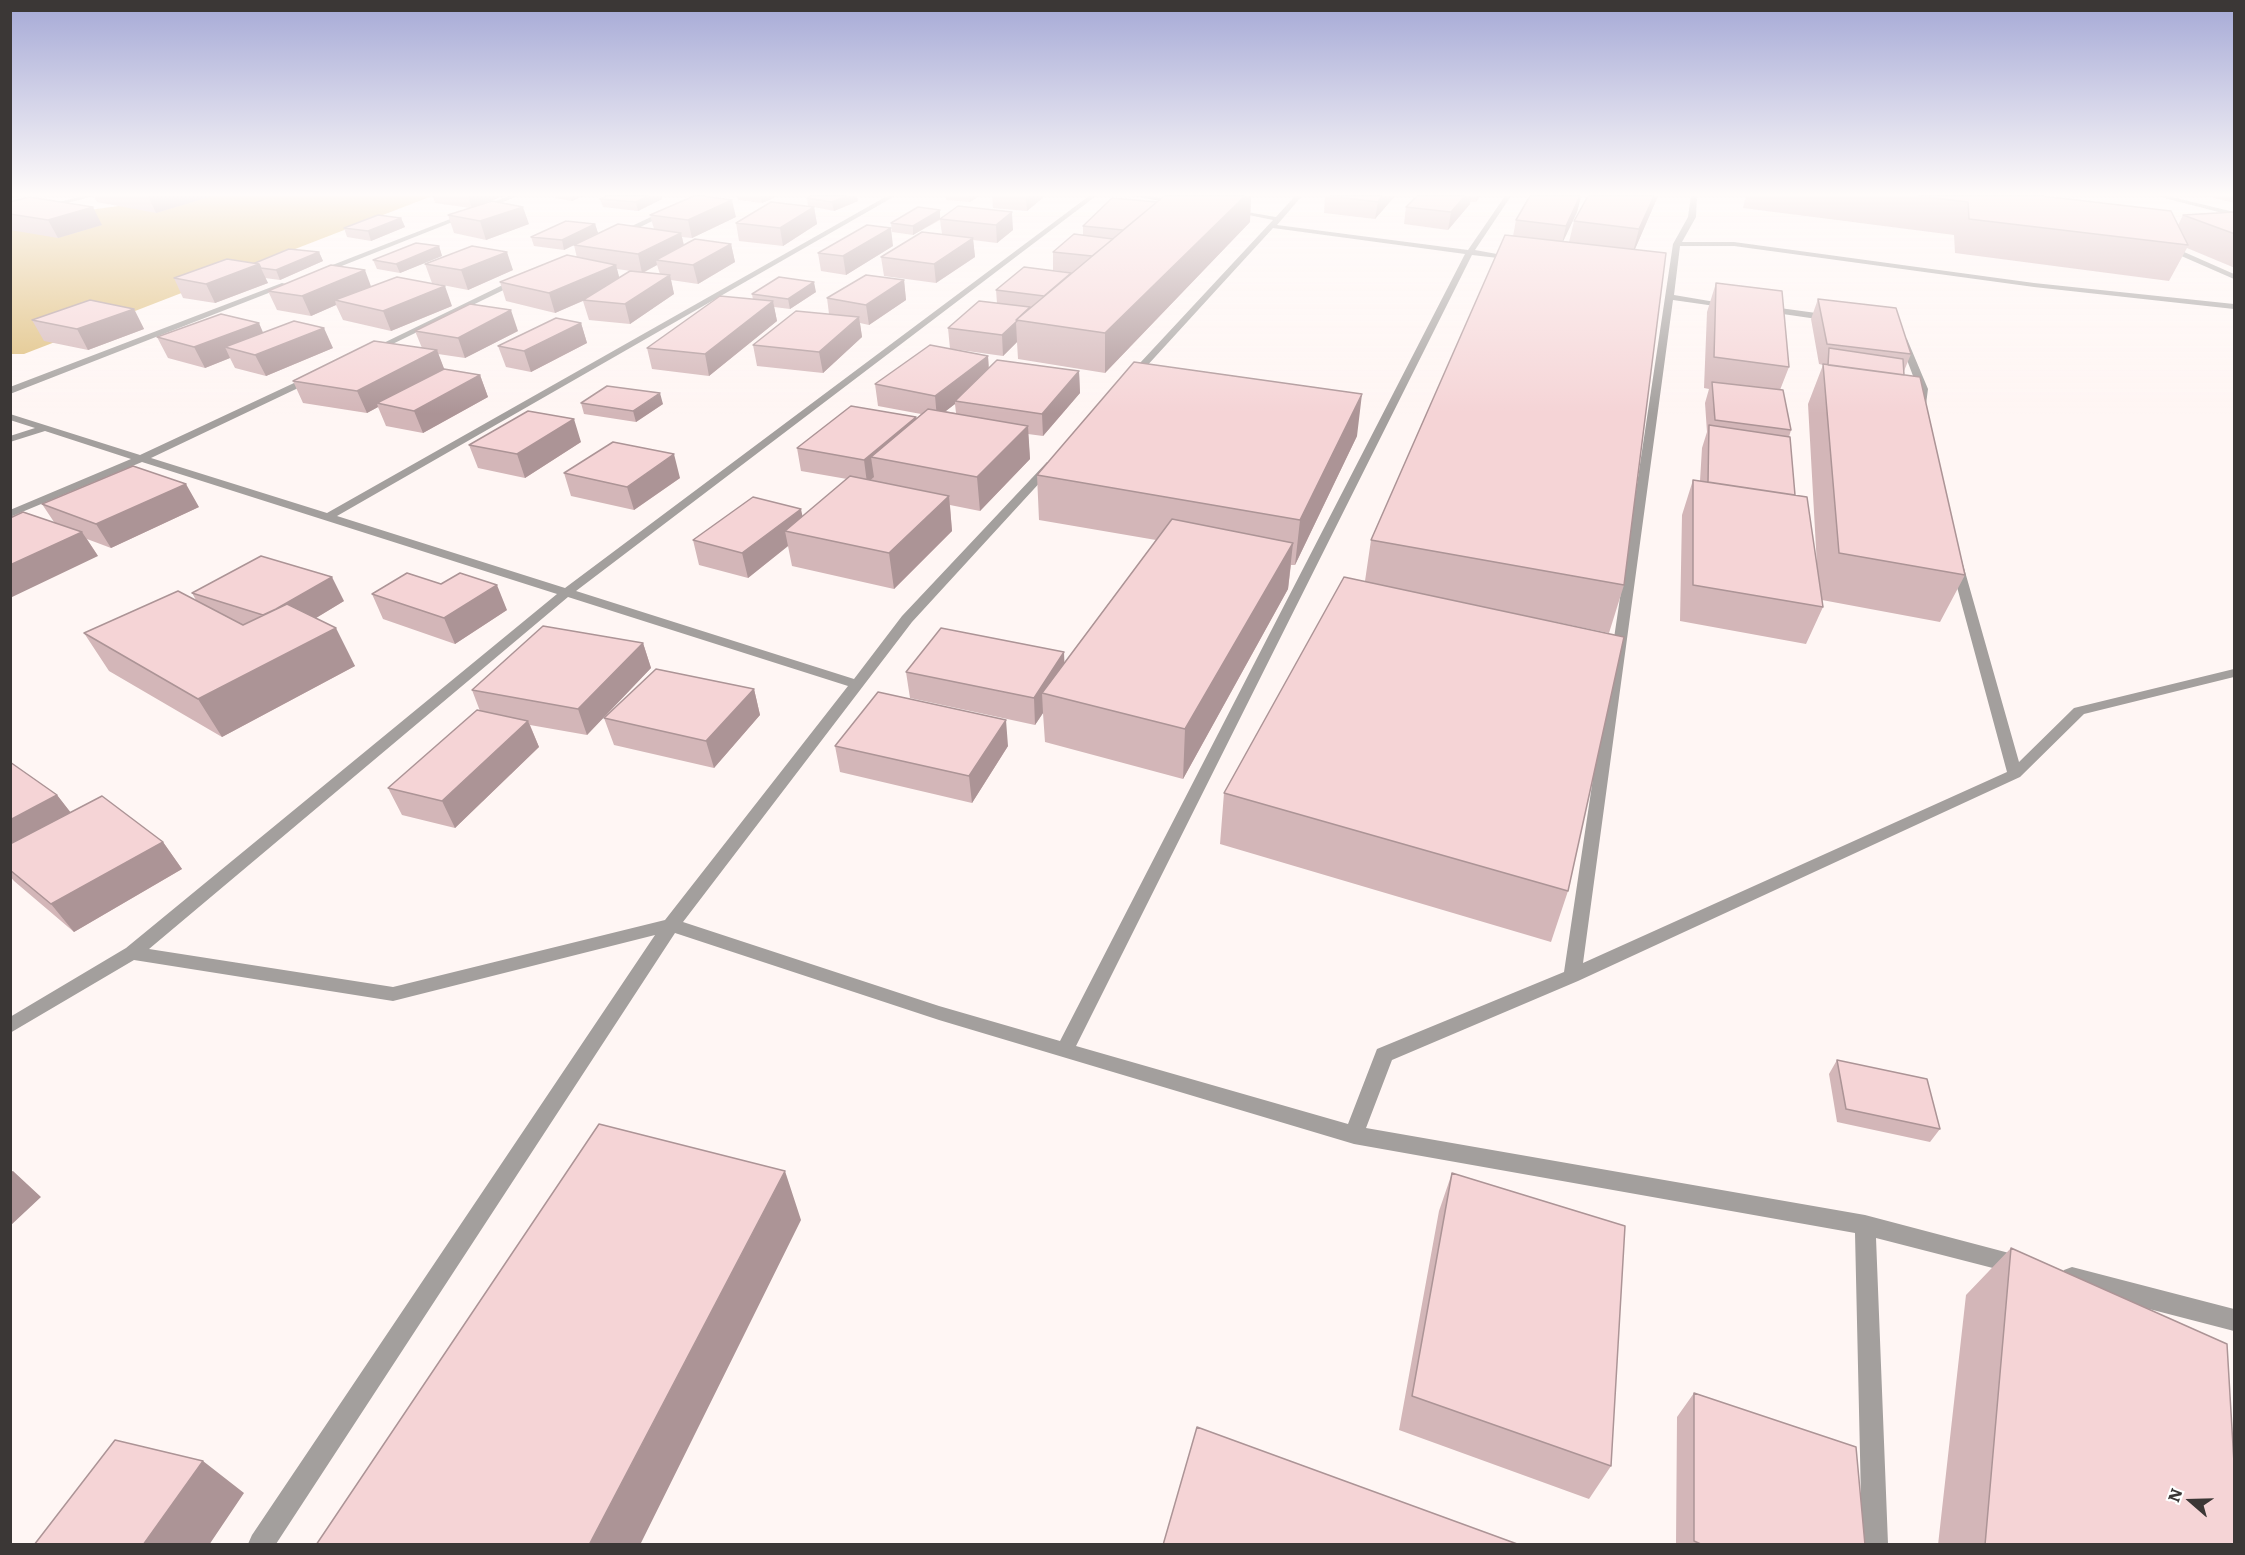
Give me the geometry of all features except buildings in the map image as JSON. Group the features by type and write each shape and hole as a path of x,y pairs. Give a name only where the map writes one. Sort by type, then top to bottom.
{"street":[{"path":"306,276 325,269"},
{"path":"328,517 764,269"},
{"path":"10,1026 132,952 567,592 997,269"},
{"path":"1118,392 1232,269"},
{"path":"1065,1050 1462,269"},
{"path":"1572,976 1670,297 1667,278 1670,269"},
{"path":"1914,269 2034,285 2235,306"},
{"path":"2216,269 2235,277"},
{"path":"357,357 529,277"},
{"path":"10,391 296,281"},
{"path":"1670,297 1739,306"},
{"path":"1750,307 1840,319"},
{"path":"1900,332 1923,389 1921,423"},
{"path":"10,514 142,458 325,372"},
{"path":"10,417 857,684"},
{"path":"10,439 45,428"},
{"path":"261,1545 671,925 907,619 1061,453"},
{"path":"1952,548 2015,774"},
{"path":"1354,1135 1384,1054 1572,976 2015,774 2079,711 2235,673"},
{"path":"132,952 393,994 671,925 939,1013 1354,1135 1865,1225 2235,1320"},
{"path":"1865,1225 1875,1545"}],"shaded area":[{"path":"11,269 245,269 24,354 11,354"}]}
